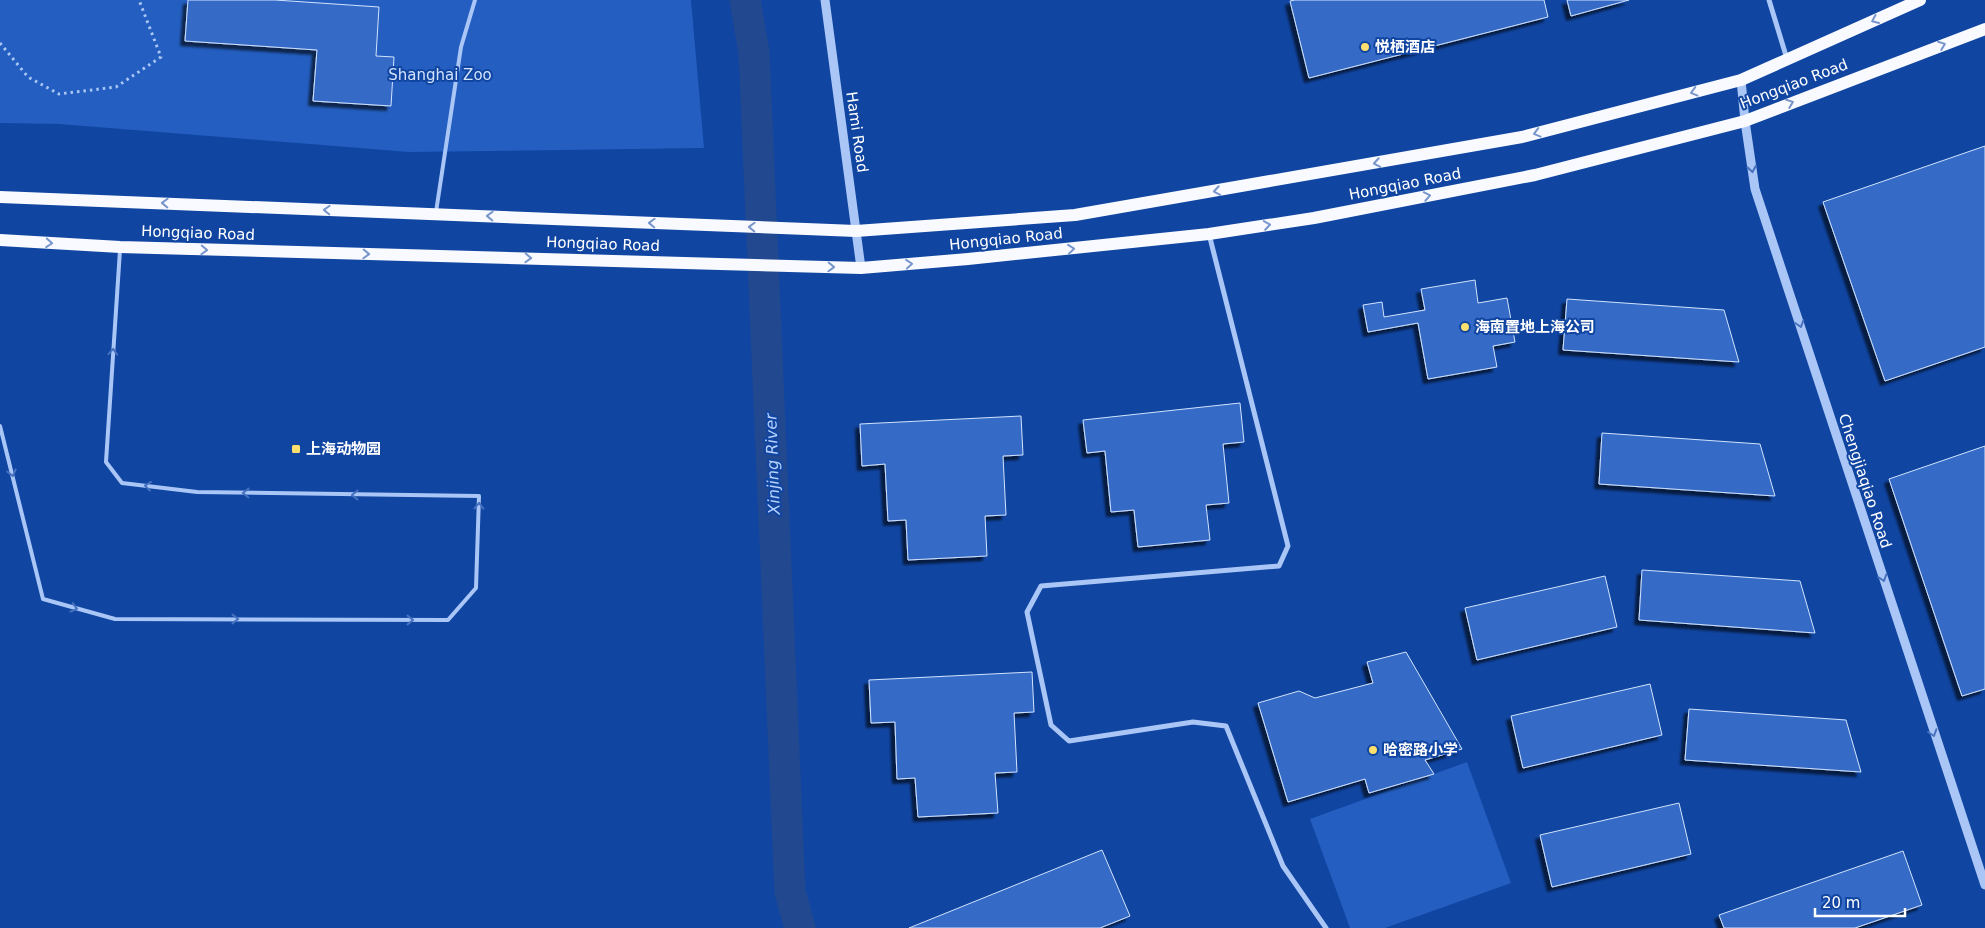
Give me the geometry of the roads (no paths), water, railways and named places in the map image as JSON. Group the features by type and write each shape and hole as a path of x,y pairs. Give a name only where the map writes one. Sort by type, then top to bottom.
{"main road":[{"name":"Hongqiao Road","path":"0,197 856,231 1075,215 1522,137 1741,80 1920,0"},
{"name":"Hongqiao Road","path":"0,240 120,247 861,268 1209,234 1314,218 1535,175 1745,121 1985,28"}],"street":[{"name":"Hami Road","path":"825,0 861,268"},
{"path":"1769,0 1787,60"},
{"name":"Chengjiaqiao Road","path":"1741,80 1755,189 1985,885"},
{"path":"1209,234 1288,546 1280,566 1041,586 1027,612 1051,725 1069,741 1193,722 1226,726 1283,866 1326,928"}],"lane":[{"path":"436,214 461,47 475,0"},
{"path":"0,426 42,599 116,619 448,620 476,588 479,496 197,492 122,483 106,462 120,247"}],"waterway":[{"name":"Xinjing River","path":"745,0 754,52 790,892 800,928"}],"place":[{"name":"悦栖酒店","path":"1365,47"},
{"name":"海南置地上海公司","path":"1465,327"},
{"name":"上海动物园","path":"296,449"},
{"name":"哈密路小学","path":"1373,750"}],"park label":[{"name":"Shanghai Zoo","path":"440,75"}]}
